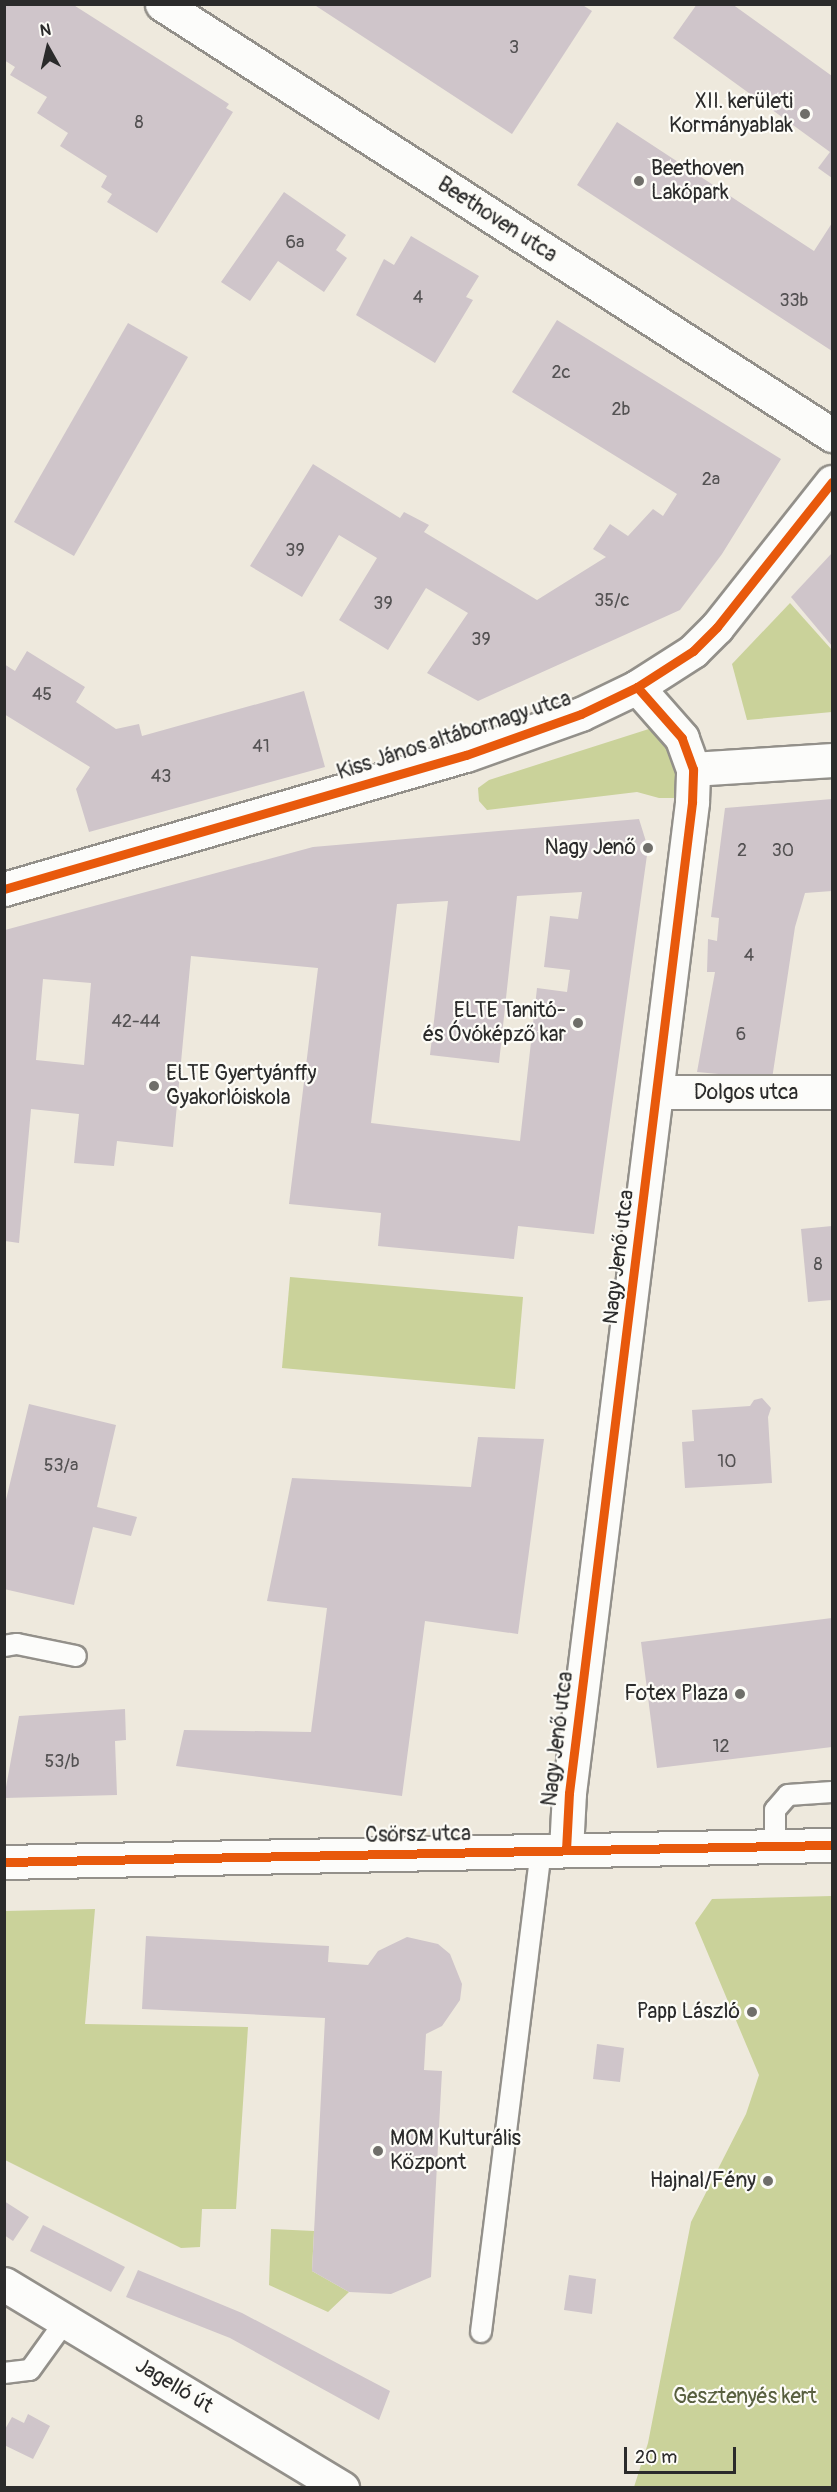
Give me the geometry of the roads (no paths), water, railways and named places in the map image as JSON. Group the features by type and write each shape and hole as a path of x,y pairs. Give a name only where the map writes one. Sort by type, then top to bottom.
{"street":[{"name":"Beethoven utca","path":"162,4 832,435"},
{"name":"Kiss János altábornagy utca","path":"4,890 466,755 580,714 637,687 693,651 717,627 832,482"},
{"name":"Nagy Jenő utca","path":"554,1850 569,1793 659,1092 693,769 682,738 637,687"},
{"path":"693,769 832,760"},
{"name":"Dolgos utca","path":"659,1092 832,1092"},
{"name":"Csörsz utca","path":"4,1862 832,1845"},
{"name":"Jagelló út","path":"4,2284 342,2487"}],"lane":[{"path":"4,1646 17,1644 76,1656"},
{"path":"775,1846 775,1810 788,1795 832,1792"},
{"path":"481,2332 554,1850"},
{"path":"4,2373 30,2370 66,2320"}],"place":[{"name":"XII. kerületi Kormányablak","path":"805,114"},
{"name":"Beethoven Lakópark","path":"639,181"},
{"name":"Nagy Jenő","path":"648,848"},
{"name":"ELTE Tanitó- és Óvóképző kar","path":"578,1023"},
{"name":"ELTE Gyertyánffy Gyakorlóiskola","path":"154,1086"},
{"name":"Fotex Plaza","path":"740,1694"},
{"name":"Papp László","path":"752,2012"},
{"name":"MOM Kulturális Központ","path":"378,2151"},
{"name":"Hajnal/Fény","path":"768,2181"}],"park label":[{"name":"Gesztenyés kert","path":"745,2397"}]}
